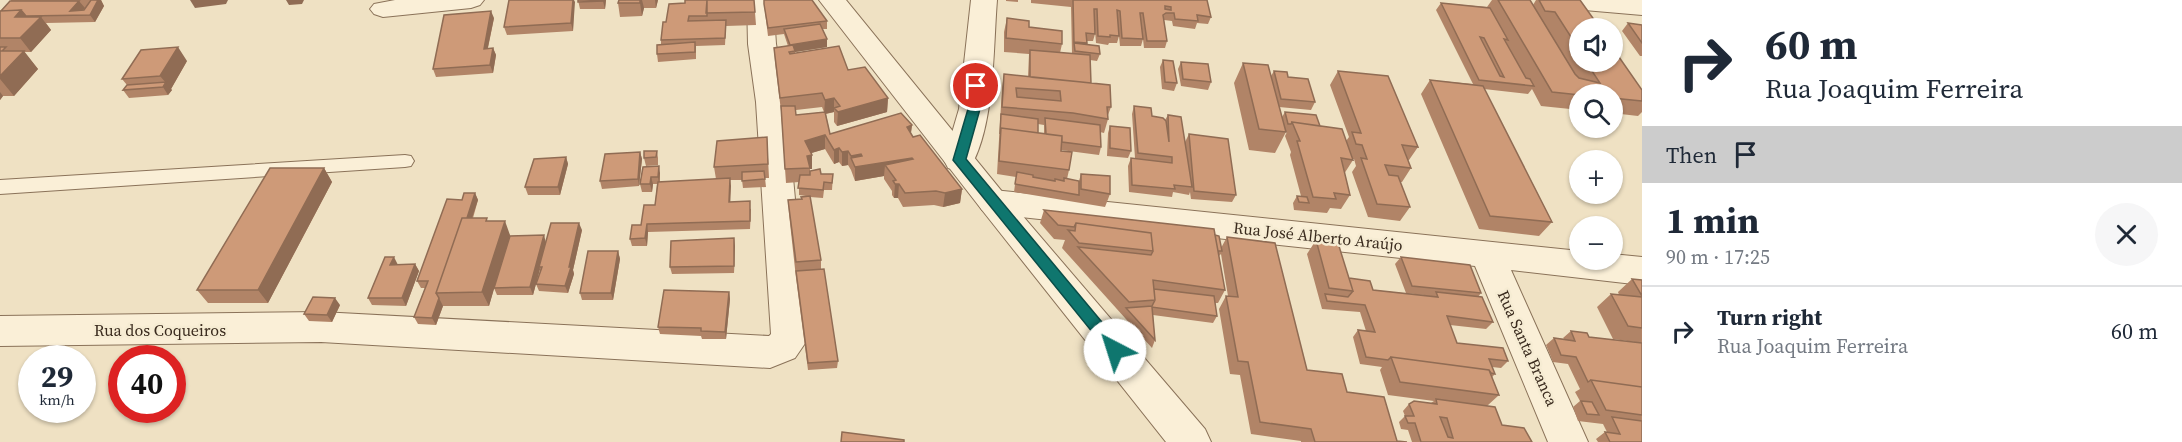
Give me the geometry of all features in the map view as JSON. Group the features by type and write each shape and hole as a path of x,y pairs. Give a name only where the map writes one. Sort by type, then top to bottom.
{"street":[{"path":"383,9 471,0"},
{"name":"Rua dos Coqueiros","path":"0,331 321,327 770,352 782,347 790,339 760,0"},
{"path":"832,0 993,202 1191,442"},
{"path":"959,160 974,109 984,0"},
{"path":"1576,5 1642,7"},
{"name":"Rua José Alberto Araújo","path":"993,202 1642,271"},
{"name":"Rua Santa Branca","path":"1487,255 1568,442"}],"lane":[{"path":"0,187 405,161"}],"building":[{"path":"91,0 98,0 90,15 26,16 21,10 1,11 10,1 79,1 70,11 84,10"},
{"path":"509,0 573,0 571,23 504,27"},
{"path":"578,0 603,0 603,1 578,2"},
{"path":"619,0 640,0 640,3 618,3"},
{"path":"685,0 707,0 707,16 689,16 688,21 726,20 725,38 661,40 663,22 666,22 669,4 685,3"},
{"path":"707,0 754,0 755,12 706,13"},
{"path":"764,0 812,0 827,21 768,28"},
{"path":"1073,0 1207,0 1211,17 1197,15 1198,21 1175,19 1174,13 1163,15 1167,41 1147,41 1143,13 1140,13 1143,39 1122,38 1120,11 1117,10 1119,36 1098,36 1097,9 1094,9 1095,34 1086,33 1087,43 1074,42"},
{"path":"1498,0 1530,0 1569,64 1569,72 1574,72 1579,78 1600,83 1593,72 1623,72 1623,63 1642,90 1642,101 1623,99 1623,84 1569,84 1569,94 1552,92"},
{"path":"1539,0 1580,0 1593,18 1569,18 1569,34 1555,12 1545,11"},
{"path":"1441,3 1490,8 1526,78 1530,79 1534,86 1479,80","holes":["1480,37 1484,38 1504,77 1500,76"]},
{"path":"21,10 15,17 41,17 20,38 0,38 0,11"},
{"path":"491,11 484,49 493,48 490,65 433,69 444,15"},
{"path":"1007,18 1029,21 1029,27 1062,31 1062,44 1006,38"},
{"path":"1628,23 1642,25 1642,43"},
{"path":"820,24 827,39 790,45 784,29"},
{"path":"695,42 695,52 657,54 657,45"},
{"path":"1074,43 1099,46 1100,54 1075,51"},
{"path":"793,45 795,51 789,52 790,54 839,46 848,70 865,67 888,98 838,112 834,108 840,106 834,98 825,100 822,93 780,98 774,48"},
{"path":"178,47 160,76 122,79 141,50"},
{"path":"1030,50 1090,55 1091,83 1030,77"},
{"path":"0,51 24,51 0,76"},
{"path":"1163,60 1173,61 1177,83 1165,82"},
{"path":"1181,62 1208,64 1211,82 1183,79"},
{"path":"1243,63 1268,65 1286,132 1259,129"},
{"path":"1274,71 1287,72 1288,77 1308,79 1315,102 1281,99"},
{"path":"1338,71 1388,76 1418,147 1402,145 1411,168 1385,165 1389,175 1398,176 1410,207 1377,204 1361,158 1367,159 1362,145 1356,144 1352,132 1361,133"},
{"path":"1004,74 1110,85 1111,107 1107,107 1108,119 1073,113 1002,107","holes":["1016,88 1060,91 1061,101 1017,97"]},
{"path":"1430,80 1483,86 1552,222 1490,216"},
{"path":"166,82 163,87 123,90 127,85"},
{"path":"781,106 795,106 796,115 825,112 830,134 901,113 912,125 907,127 913,137 920,135 962,189 945,193 936,191 905,193 899,184 895,184 893,181 896,180 885,165 912,158 855,167 851,158 862,156 861,154 851,156 848,151 842,152 839,148 834,150 825,135 805,141 812,155 807,156 810,168 785,169"},
{"path":"1134,106 1151,108 1152,116 1163,118 1166,121 1169,142 1168,115 1181,117 1192,187 1174,185 1175,189 1132,185 1131,158 1172,163 1172,157 1138,153"},
{"path":"1285,112 1316,115 1320,126 1292,122 1288,124"},
{"path":"1001,114 1038,119 1038,133 1001,128 1000,134"},
{"path":"1045,118 1100,125 1101,147 1062,142 1062,136 1046,134"},
{"path":"1292,122 1342,129 1353,160 1341,158 1350,195 1334,193 1336,199 1313,197 1297,141 1300,141"},
{"path":"1110,126 1130,128 1131,151 1110,148"},
{"path":"1001,128 1062,136 1061,151 1072,152 1069,170 999,161"},
{"path":"1189,134 1228,139 1236,195 1194,191"},
{"path":"767,137 768,164 714,167 717,141"},
{"path":"644,151 657,151 656,157 644,158"},
{"path":"640,152 638,179 600,181 605,154"},
{"path":"566,157 558,187 525,187 534,159"},
{"path":"659,166 658,177 651,177 650,184 640,184 643,167"},
{"path":"270,168 324,168 258,290 197,290"},
{"path":"820,169 821,174 833,174 832,183 824,182 823,190 798,188 800,175 810,175 810,171"},
{"path":"764,171 765,179 742,181 742,172"},
{"path":"1017,172 1055,181 1055,179 1064,181 1064,178 1079,181 1079,195 1015,184"},
{"path":"1081,174 1110,176 1110,194 1081,189"},
{"path":"730,178 729,202 750,201 750,221 647,224 645,238 630,239 632,225 641,225 644,205 655,205 658,182"},
{"path":"464,193 475,193 467,218 462,218 436,293 439,298 432,318 414,317 428,281 417,281 447,199 462,200"},
{"path":"810,196 821,260 796,262 788,200"},
{"path":"1297,196 1307,197 1309,203 1299,202"},
{"path":"1044,210 1214,229 1225,290 1153,280 1155,300 1129,302 1078,247 1151,255 1153,251 1151,233 1076,223 1074,227 1058,225"},
{"path":"462,218 505,221 482,292 436,293"},
{"path":"551,223 579,223 565,286 536,284"},
{"path":"1076,223 1151,233 1153,251 1079,243 1068,230 1075,231"},
{"path":"544,235 530,287 494,288 510,236"},
{"path":"1215,235 1219,236 1222,251 1218,251"},
{"path":"1227,237 1275,243 1307,370 1342,374 1347,392 1384,397 1397,441 1407,442 1315,442 1311,429 1260,422 1248,362 1238,361 1226,296 1238,297"},
{"path":"734,238 734,266 670,267 671,241"},
{"path":"1316,240 1338,243 1353,291 1329,288"},
{"path":"588,251 618,251 611,293 580,293"},
{"path":"385,257 394,257 390,265 415,264 402,298 368,298"},
{"path":"1401,257 1470,265 1481,293 1412,286"},
{"path":"824,269 838,361 808,363 796,271"},
{"path":"1349,278 1370,281 1373,290 1438,297 1436,292 1482,297 1493,322 1447,316 1457,343 1503,348 1508,361 1489,359 1495,374 1489,370 1391,357 1388,360 1366,357 1358,330 1375,332 1365,305 1327,301 1325,294 1348,297 1353,291"},
{"path":"1632,279 1642,280 1642,296"},
{"path":"1154,289 1214,296 1217,316 1152,307 1155,340 1126,308 1152,306 1155,300"},
{"path":"664,290 729,292 725,332 701,331 701,328 658,327"},
{"path":"1611,294 1642,297 1642,328 1628,326"},
{"path":"313,297 335,298 327,315 304,314"},
{"path":"1571,331 1587,333 1589,337 1642,343 1642,387 1591,380 1588,382 1576,357 1561,355 1554,338 1575,341"},
{"path":"1391,357 1489,370 1499,395 1400,382"},
{"path":"1591,380 1642,387 1642,415 1606,410"},
{"path":"1436,399 1495,407 1502,425 1524,428 1532,442 1421,442 1415,423 1408,423 1405,416 1414,416 1409,404 1414,401 1437,404","holes":["1440,417 1447,418 1453,438 1448,437"]},
{"path":"1581,401 1592,402 1599,415 1587,414"},
{"path":"1612,417 1642,421 1642,442 1610,442 1605,432 1620,434"},
{"path":"842,432 904,440 904,442 841,442"}],"route":[{"path":"976,86 974,109 959,160 1115,350"}]}
